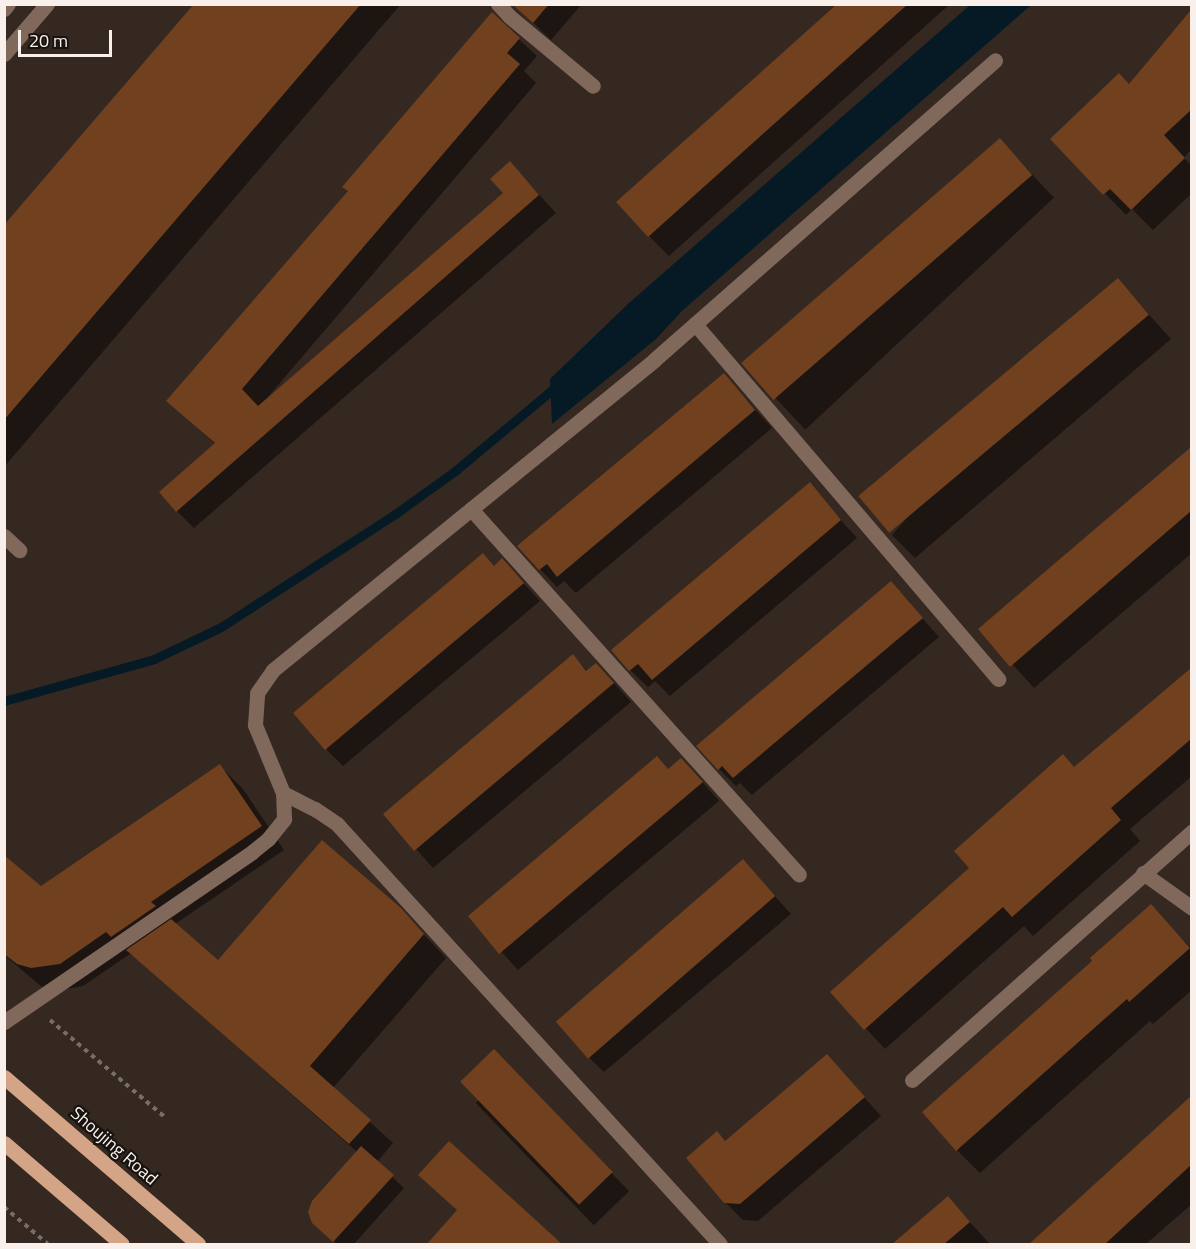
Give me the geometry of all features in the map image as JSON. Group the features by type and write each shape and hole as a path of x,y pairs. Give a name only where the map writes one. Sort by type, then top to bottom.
{"main road":[{"name":"Shoujing Road","path":"4,1077 198,1245"},
{"path":"4,1143 122,1245"}],"street":[{"path":"4,9 8,4"},
{"path":"4,54 46,4"},
{"path":"498,4 508,16 593,86"},
{"path":"4,1022 268,839 284,819 283,793 255,724 257,693 273,670 695,324 995,60"},
{"path":"695,324 998,679"},
{"path":"471,509 799,874"},
{"path":"4,536 19,550"},
{"path":"283,793 315,808 337,824 720,1245"},
{"path":"912,1080 1191,831"},
{"path":"1143,873 1191,908"}],"path":[{"path":"31,1004 166,1118"},
{"path":"4,1207 48,1245"}],"water":[{"path":"970,5 1031,5 682,311 656,339 552,424 550,379 629,303"}],"building":[{"path":"194,4 361,4 4,420 4,225"},
{"path":"512,4 549,4 533,23"},
{"path":"837,4 908,4 648,237 616,202"},
{"path":"1191,10 1191,110 1164,135 1185,158 1131,210 1110,189 1103,195 1050,139 1119,73 1129,84"},
{"path":"492,12 520,38 507,53 520,64 242,389 258,406 503,193 490,179 510,161 539,195 176,512 159,492 215,443 166,401 348,191 342,187"},
{"path":"1000,138 1032,175 773,400 741,363"},
{"path":"1118,278 1149,315 889,533 858,496"},
{"path":"724,373 755,410 557,577 547,564 539,570 517,546"},
{"path":"1191,447 1191,511 1010,667 978,629"},
{"path":"810,482 841,520 652,680 638,664 629,671 611,650"},
{"path":"483,553 494,566 502,558 524,583 325,750 293,713"},
{"path":"891,581 923,618 733,778 722,766 718,770 696,746"},
{"path":"573,654 586,671 596,663 614,683 414,851 383,814"},
{"path":"1191,668 1191,739 1111,808 1121,820 1012,917 1003,907 864,1030 830,992 969,868 954,851 1063,754 1074,767"},
{"path":"657,756 668,769 681,758 703,782 499,954 468,916"},
{"path":"220,764 262,826 151,902 156,906 111,937 106,932 60,964 31,968 17,964 4,954 4,855 41,886"},
{"path":"322,840 401,908 424,934 310,1066 371,1120 349,1144 126,950 171,919 218,960"},
{"path":"743,859 775,896 588,1059 556,1022"},
{"path":"1151,904 1190,948 1129,1002 1127,999 956,1151 922,1112 1092,961 1090,958"},
{"path":"494,1049 613,1172 579,1205 460,1082"},
{"path":"827,1054 865,1097 740,1204 724,1203 686,1158 717,1131 725,1141"},
{"path":"1191,1096 1191,1165 1104,1245 1028,1245"},
{"path":"449,1141 563,1245 426,1245 457,1210 418,1175"},
{"path":"361,1146 394,1175 333,1242 312,1223 308,1212 312,1201"},
{"path":"948,1196 970,1222 943,1245 891,1245"}],"waterway":[{"path":"4,701 154,659 221,627 395,514 455,471 558,385"}]}
